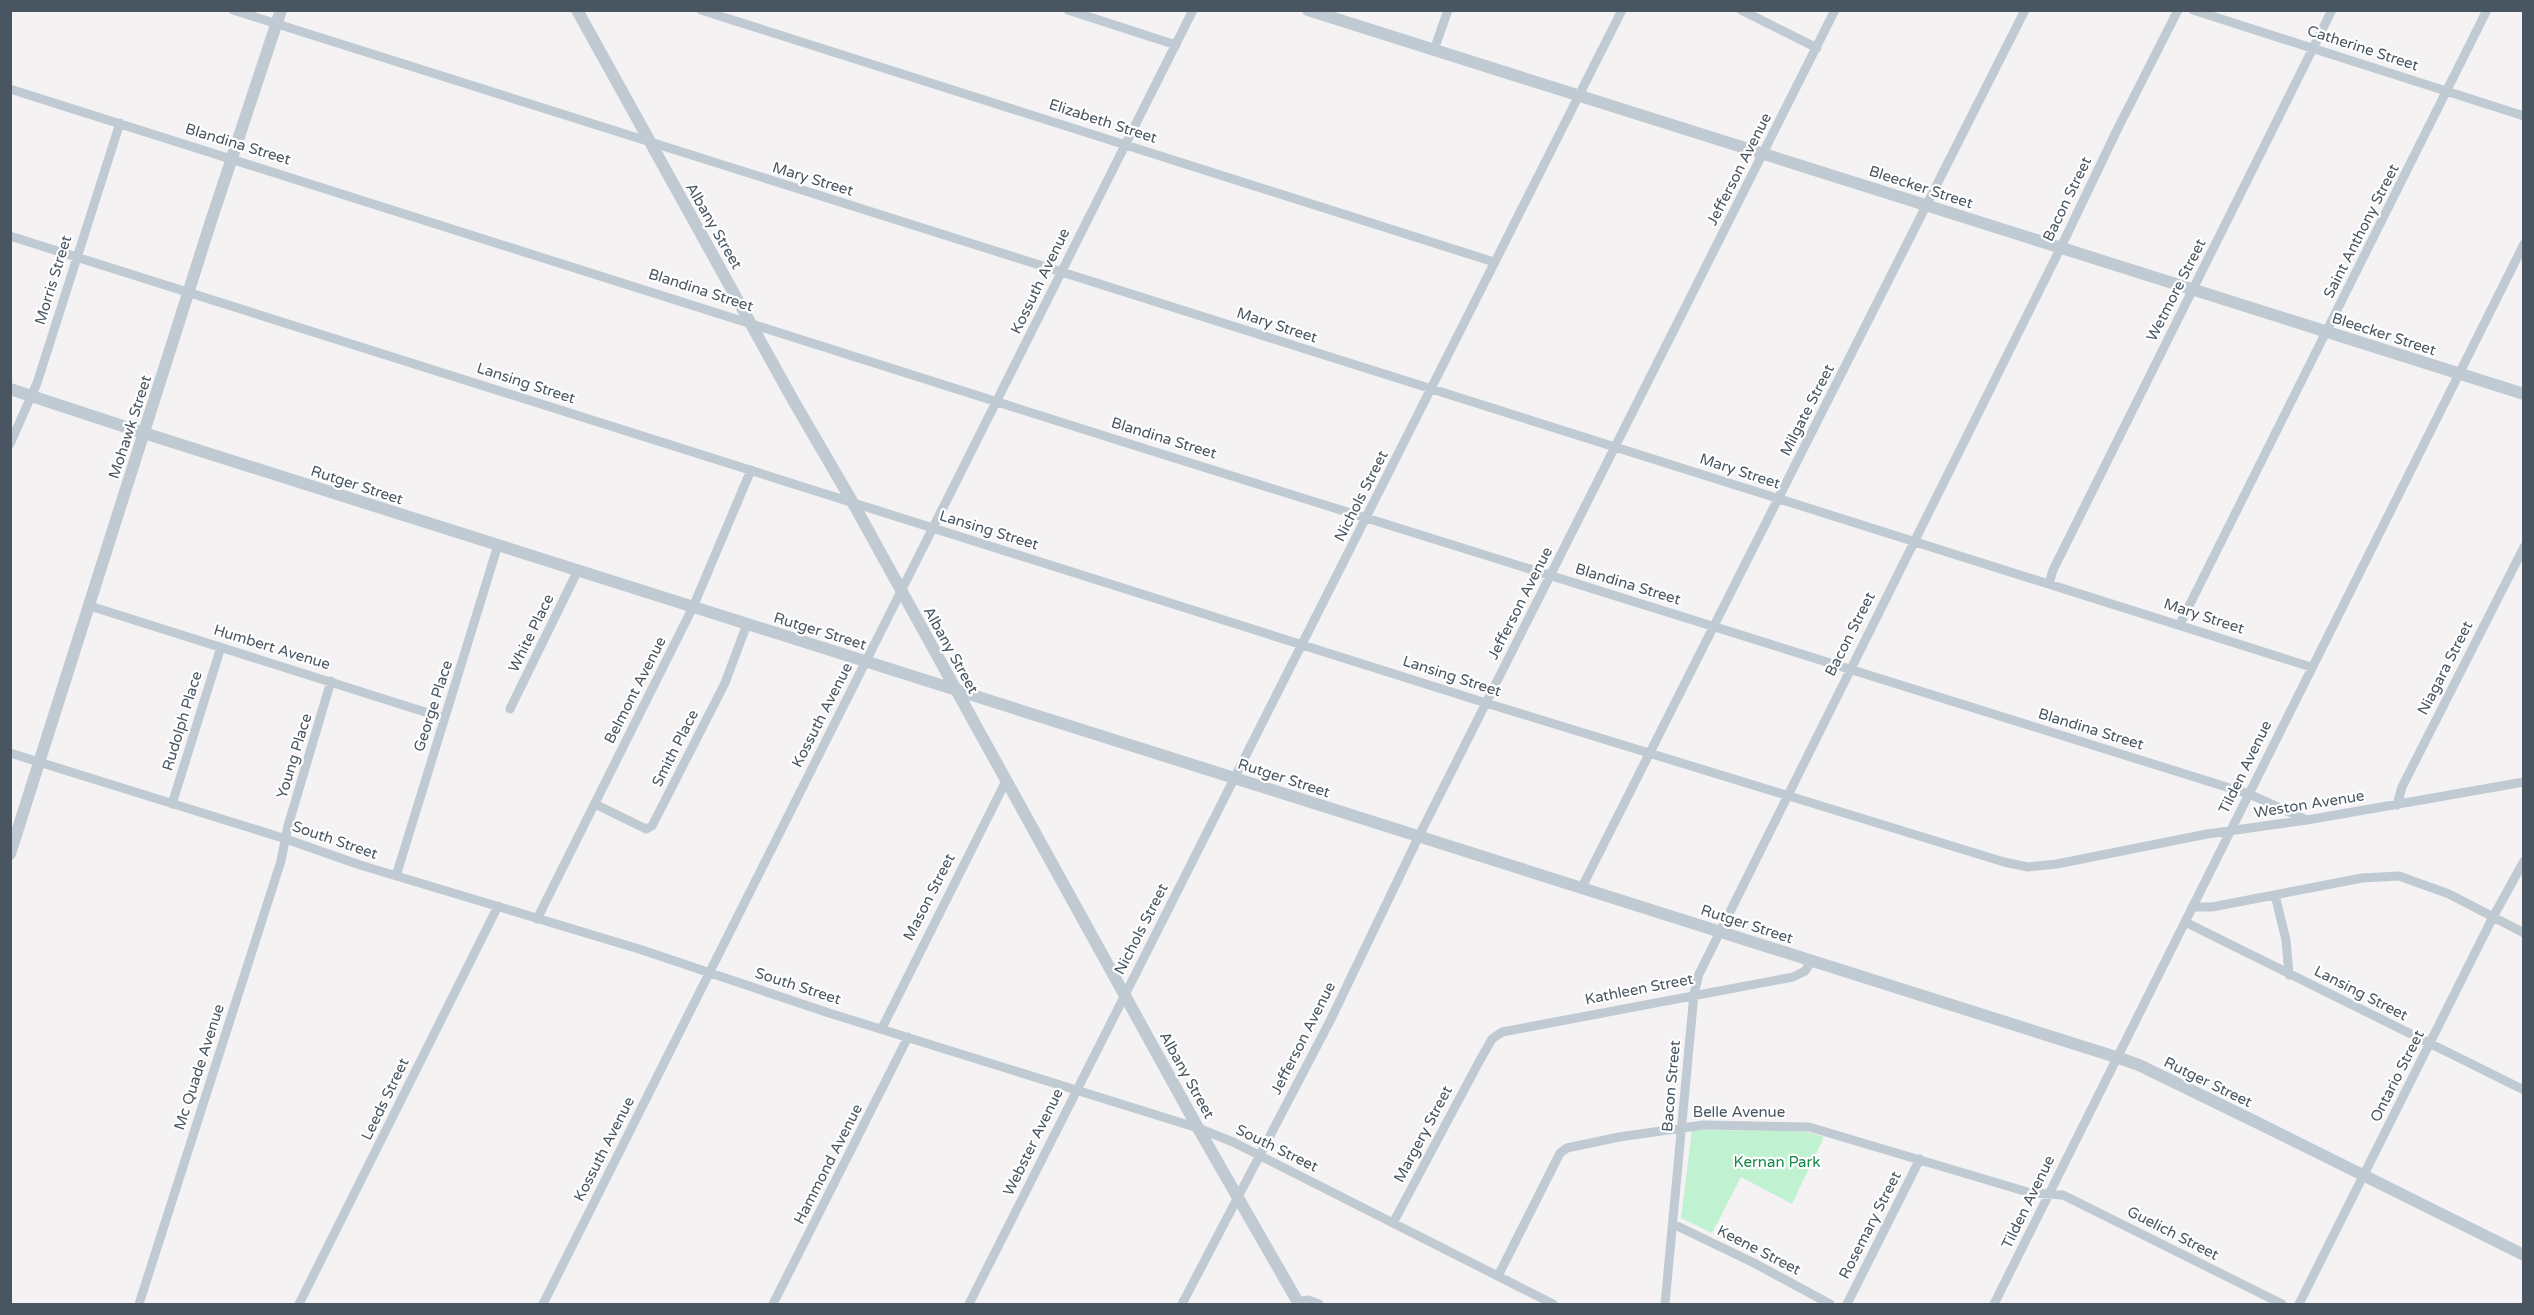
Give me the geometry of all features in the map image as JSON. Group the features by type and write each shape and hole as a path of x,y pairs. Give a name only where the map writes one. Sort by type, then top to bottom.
{"street":[{"name":"Mary Street","path":"234,10 2311,667"},
{"name":"Mohawk Street","path":"10,854 281,10"},
{"name":"Albany Street","path":"577,10 793,400 853,503 1198,1128 1298,1303"},
{"name":"Elizabeth Street","path":"701,10 1494,262"},
{"path":"1068,10 1176,45"},
{"name":"Kossuth Avenue","path":"543,1305 1193,10"},
{"name":"Bleecker Street","path":"1308,10 2523,394"},
{"path":"1434,50 1448,10"},
{"name":"Nichols Street","path":"1124,993 1303,644 1494,262 1581,96 1622,10"},
{"path":"1741,10 1816,48"},
{"name":"Jefferson Avenue","path":"1182,1305 1330,1021 1419,836 1835,10"},
{"name":"Milgate Street","path":"1582,887 2025,10"},
{"name":"Bacon Street","path":"1665,1305 1694,994 1699,974 2178,10"},
{"name":"Catherine Street","path":"2193,10 2523,116"},
{"name":"Wetmore Street","path":"2049,584 2053,570 2332,10"},
{"name":"Saint Anthony Street","path":"2180,624 2487,10"},
{"name":"Blandina Street","path":"10,88 2248,794 2307,820"},
{"name":"Morris Street","path":"10,444 32,396 120,123"},
{"name":"Lansing Street","path":"10,236 932,528 1959,849"},
{"name":"Tilden Avenue","path":"1994,1305 2523,244"},
{"name":"Rutger Street","path":"10,389 144,434 2116,1057 2139,1065 2523,1255"},
{"name":"Belmont Avenue","path":"537,919 693,607 751,470"},
{"name":"George Place","path":"396,876 498,545"},
{"name":"Niagara Street","path":"2397,805 2402,787 2523,547"},
{"name":"White Place","path":"510,709 579,570"},
{"name":"Humbert Avenue","path":"90,606 444,718"},
{"name":"Smith Place","path":"596,804 646,829 652,826 725,683 747,624"},
{"name":"Rudolph Place","path":"172,804 221,647"},
{"name":"Young Place","path":"286,839 331,681"},
{"name":"South Street","path":"10,753 1198,1128 1233,1142 1553,1305"},
{"name":"Mason Street","path":"882,1028 1006,781"},
{"name":"Weston Avenue","path":"1959,849 2028,867 2523,782"},
{"name":"Mc Quade Avenue","path":"139,1305 281,861 286,839"},
{"name":"Ontario Street","path":"2299,1305 2523,861"},
{"path":"2192,908 2212,907 2362,878 2399,876 2449,894 2523,933"},
{"path":"2275,895 2286,940 2289,975"},
{"name":"Leeds Street","path":"299,1305 498,906"},
{"name":"Lansing Street","path":"2185,922 2523,1090"},
{"name":"Kathleen Street","path":"1480,1060 1492,1039 1502,1032 1793,976 1805,971 1812,960"},
{"name":"Webster Avenue","path":"969,1305 1124,993"},
{"name":"Hammond Avenue","path":"773,1305 908,1037"},
{"name":"Margery Street","path":"1393,1223 1480,1060"},
{"name":"Belle Avenue","path":"1498,1276 1560,1153 1567,1148 1682,1128 1703,1125 1809,1126 2031,1193 2050,1194"},
{"name":"Rosemary Street","path":"1848,1305 1920,1159"},
{"name":"Guelich Street","path":"2050,1194 2063,1195 2283,1305"},
{"name":"Keene Street","path":"1673,1224 1754,1263 1830,1305"},
{"path":"1298,1303 1308,1300 1319,1305"}],"green space":[{"name":"Kernan Park","path":"1692,1130 1803,1131 1824,1137 1792,1204 1741,1177 1712,1233 1681,1218"}]}
